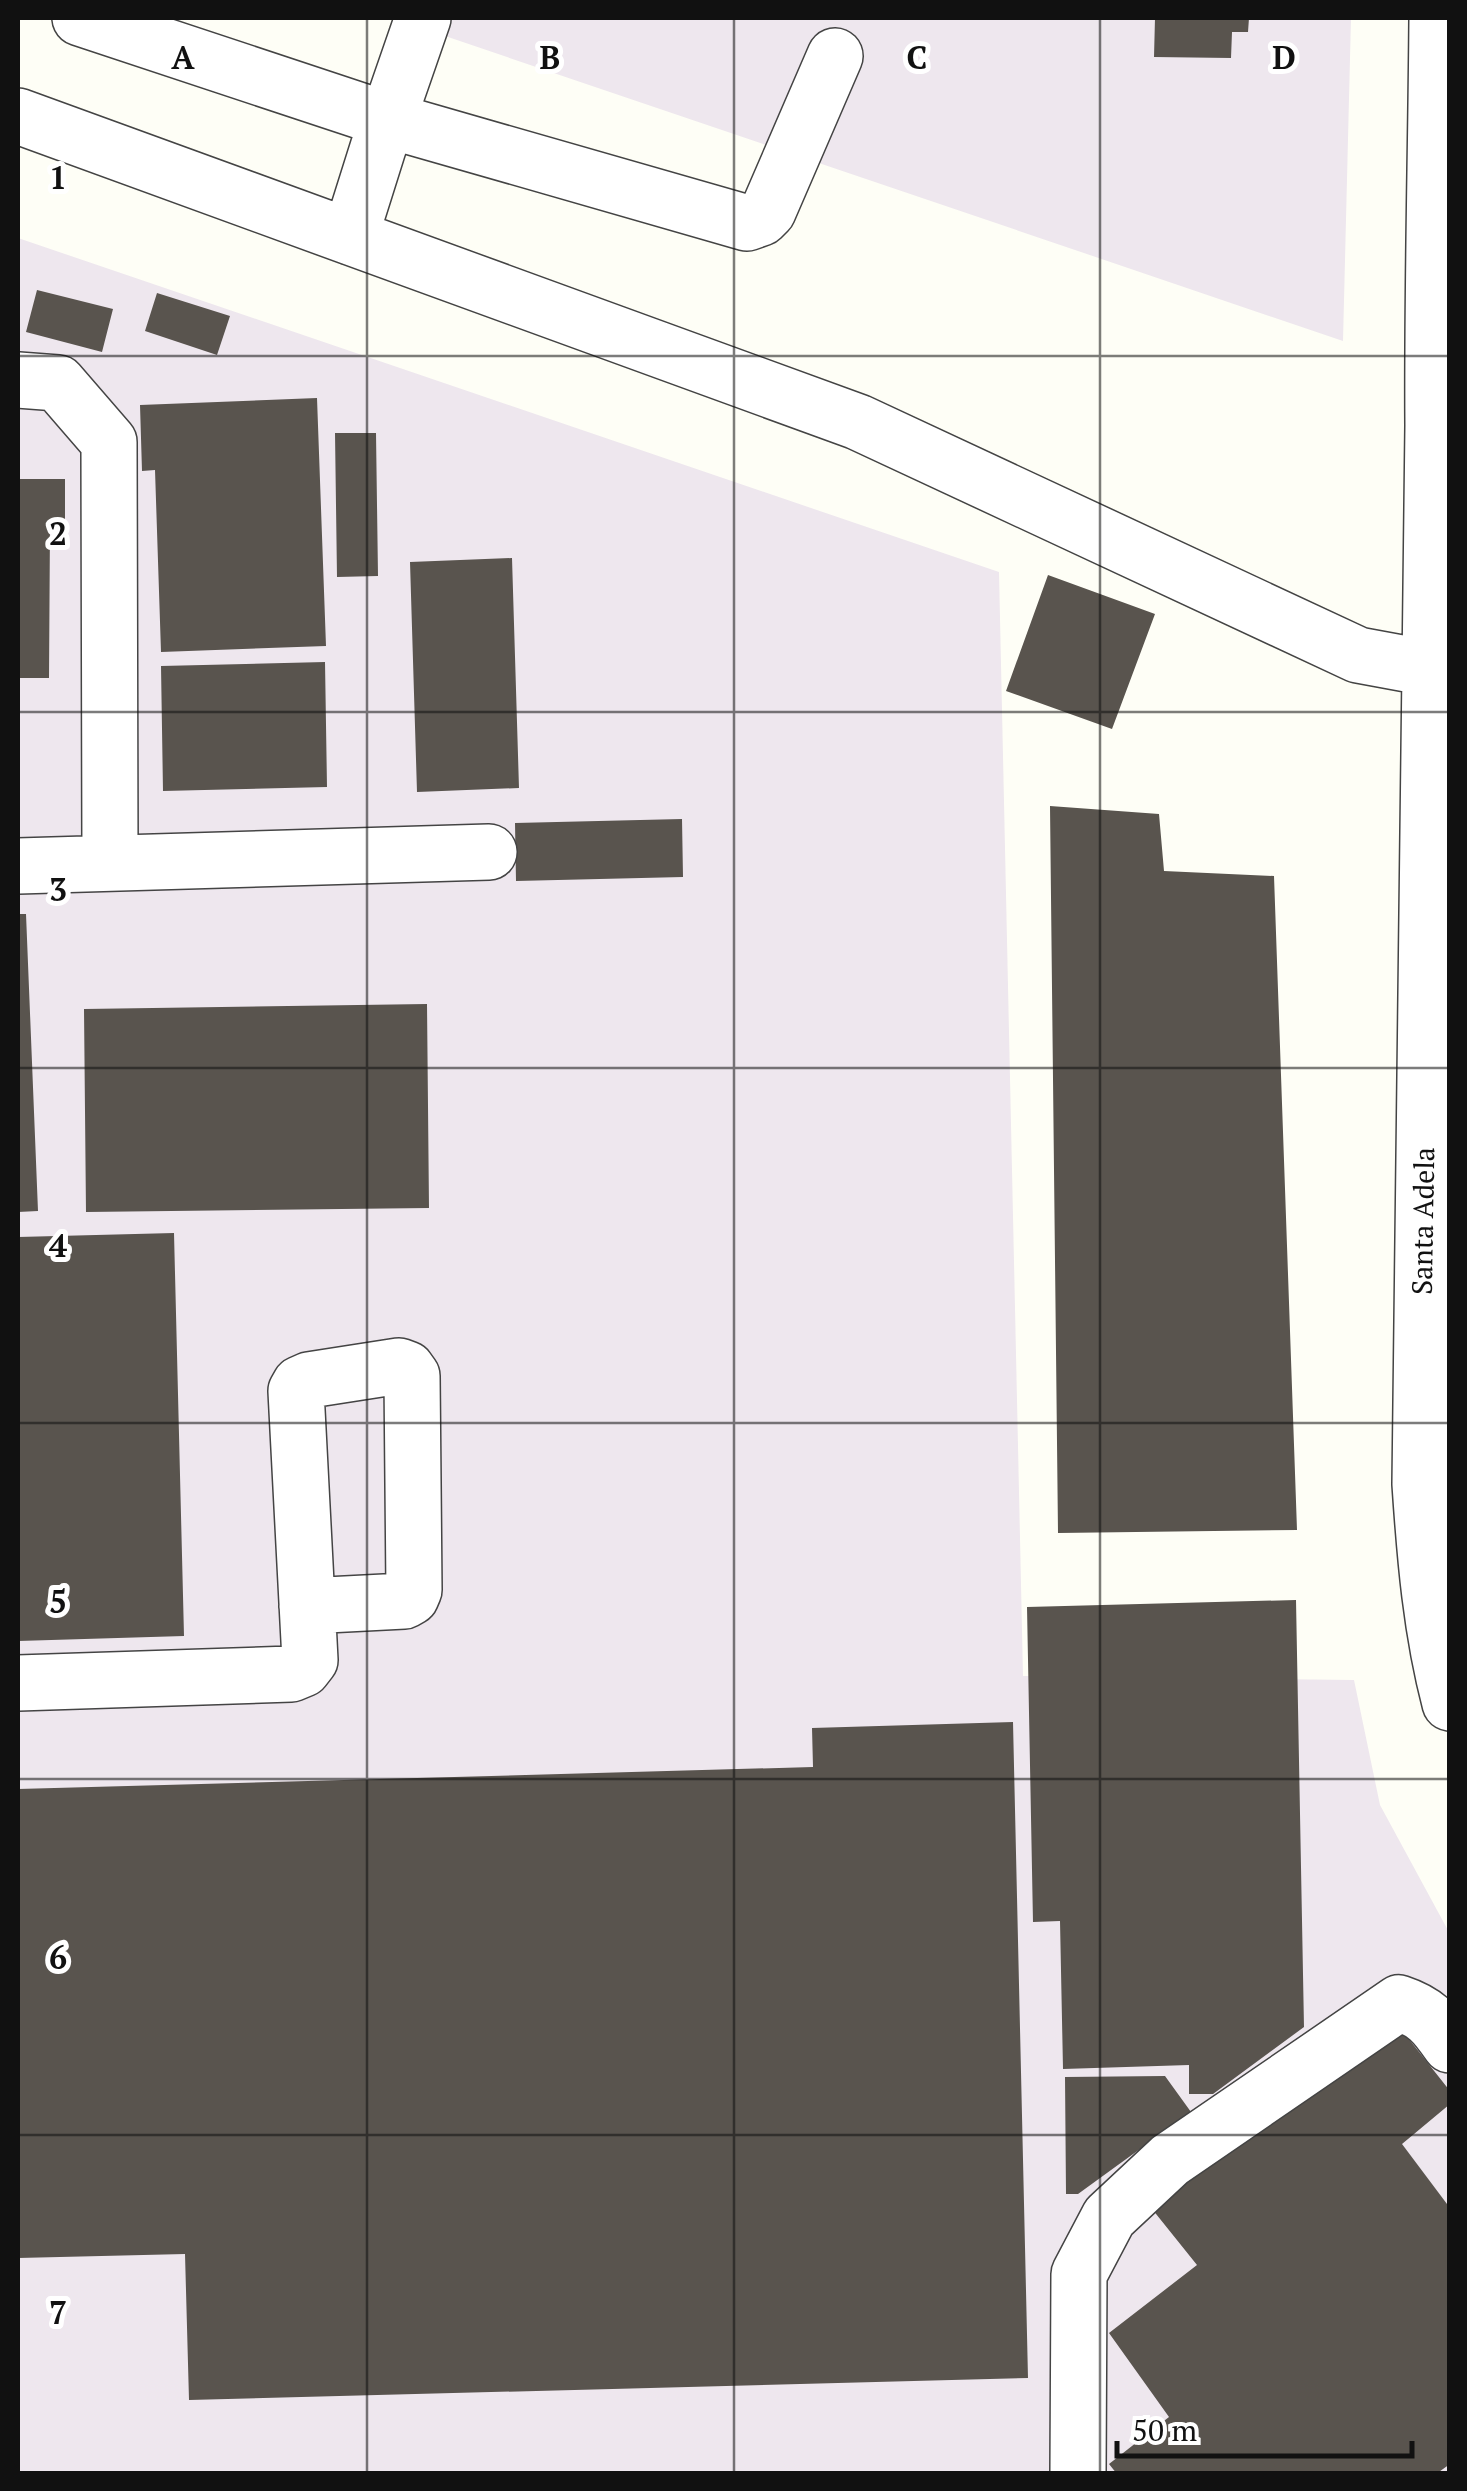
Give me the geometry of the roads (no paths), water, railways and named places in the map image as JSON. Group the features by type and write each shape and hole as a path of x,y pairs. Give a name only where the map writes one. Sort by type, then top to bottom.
{"street":[{"path":"80,18 388,120 746,223 768,211 836,56"},
{"path":"350,237 424,18"},
{"name":"Santa Adela","path":"1437,18 1442,217 1432,261 1441,427 1437,1111 1420,1484 1425,1566 1449,1700"},
{"path":"18,116 858,422 1358,655 1440,669"},
{"path":"18,380 58,382 109,442 110,862"},
{"path":"18,866 488,852"},
{"path":"18,1682 292,1674 310,1660 307,1606"},
{"path":"1078,2474 1079,2274 1109,2217 1170,2160 1398,2004 1420,2010 1450,2045"}]}
